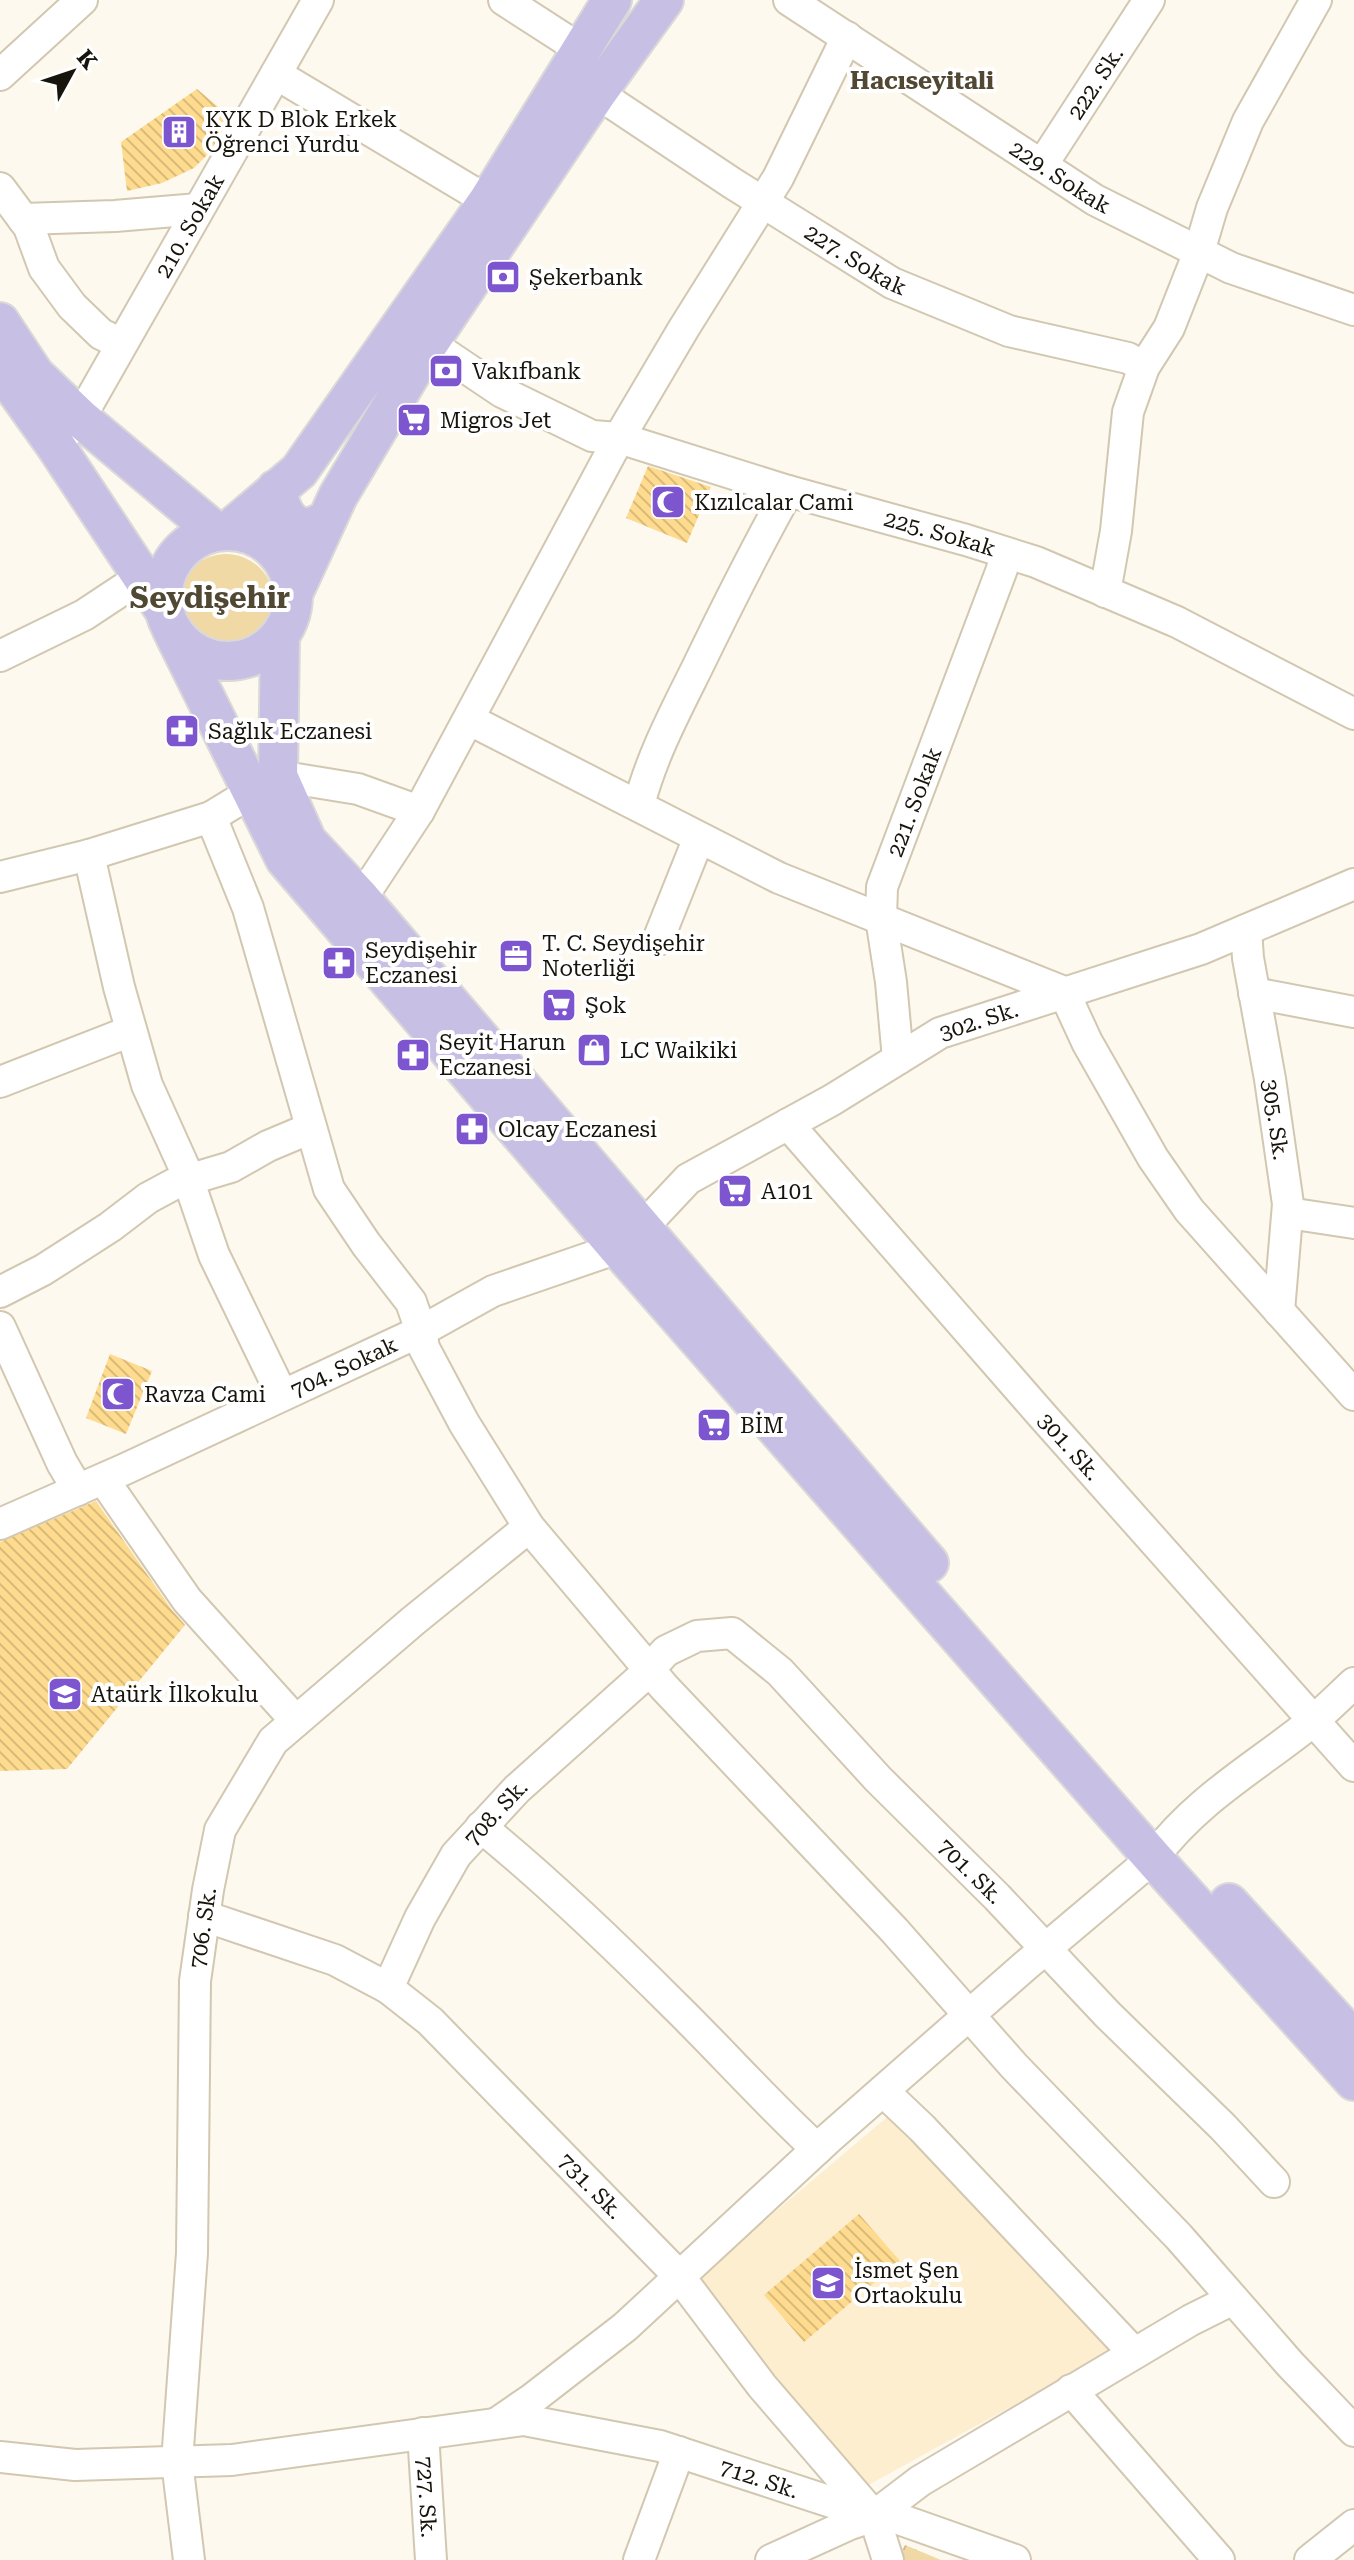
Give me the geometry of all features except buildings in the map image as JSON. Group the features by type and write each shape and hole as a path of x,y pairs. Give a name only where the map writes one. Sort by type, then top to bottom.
{"main road":[{"path":"222,532 299,471 488,201 612,0"},
{"path":"293,594 289,575 279,557 265,543 247,534 222,532 196,539 180,552 168,570 163,590 168,620 186,646 204,657 225,662 246,659 265,650 280,636 290,616 293,594 338,496 429,343 597,93 664,0"},
{"path":"0,322 68,431 168,620 207,703 307,841 361,899 630,1238"},
{"path":"0,368 68,431 222,532"},
{"path":"276,489 281,508 293,523 309,527 327,520"},
{"path":"280,636 279,700 264,783 285,859 630,1238 1161,1847 1354,2081"},
{"path":"207,703 218,688 230,682 259,688 279,700"},
{"path":"1161,1847 1354,2040"}],"street":[{"path":"0,75 82,0"},
{"name":"210. Sokak","path":"68,431 318,0"},
{"path":"504,0 580,49"},
{"name":"229. Sokak","path":"789,0 1095,200 1231,268 1354,310"},
{"name":"222. Sk.","path":"1042,165 1149,0"},
{"path":"1105,592 1116,531 1128,412 1144,367 1169,328 1199,252 1212,208 1248,121 1316,0"},
{"path":"361,899 419,811 619,438 763,203 847,37"},
{"path":"276,74 488,201"},
{"name":"227. Sokak","path":"597,93 763,203 892,283 1009,331 1128,358 1144,367"},
{"path":"0,188 29,227 44,268 72,306 101,334 121,344"},
{"path":"23,219 198,209"},
{"name":"225. Sokak","path":"429,343 502,392 592,436 619,438 788,491 1036,562 1177,622 1354,714"},
{"path":"639,805 647,773 676,711 755,550 788,491"},
{"name":"221. Sokak","path":"898,1059 881,918 882,887 1002,569 1005,553"},
{"path":"0,656 84,615 143,576"},
{"path":"468,722 639,805 779,878 1064,992 1087,1042 1153,1158 1189,1210 1354,1395"},
{"path":"468,722 696,845 823,906 861,920 881,918"},
{"path":"0,877 89,855 211,817 264,783 358,789 419,811"},
{"path":"211,817 248,908 329,1189 411,1302 424,1348 464,1423 529,1527 648,1668 894,1930 1014,2066 1179,2237 1290,2364 1354,2431"},
{"path":"658,940 696,845"},
{"path":"89,855 147,1085 188,1179 214,1255 282,1395"},
{"name":"302. Sk.","path":"630,1238 688,1179 788,1124 940,1033 1201,949 1354,884"},
{"name":"305. Sk.","path":"1246,930 1288,1213 1279,1311"},
{"path":"1254,993 1354,1012"},
{"path":"0,1082 131,1031"},
{"name":"301. Sk.","path":"788,1124 1354,1766"},
{"path":"0,1292 43,1270 110,1227 148,1198 174,1184 231,1167 268,1146 311,1128"},
{"path":"1288,1213 1354,1223"},
{"name":"704. Sokak","path":"0,1524 421,1331 493,1291 630,1238"},
{"path":"0,1327 62,1463 91,1484 187,1600 296,1721"},
{"name":"706. Sk.","path":"189,2560 177,2462 192,2253 195,1981 220,1830 273,1741 529,1527"},
{"name":"701. Sk.","path":"648,1668 666,1651 697,1636 732,1633 780,1672 878,1779 1274,2182"},
{"name":"708. Sk.","path":"388,1988 420,1918 456,1855 517,1789 640,1679 648,1668"},
{"path":"497,2423 625,2327 817,2149 1161,1847 1206,1800 1313,1720 1354,1683"},
{"path":"481,1827 515,1854 675,2006 817,2149"},
{"name":"731. Sk.","path":"204,1916 335,1960 388,1988 430,2021 679,2276 762,2386 874,2516 888,2560"},
{"path":"883,2091 922,2128 1134,2353"},
{"path":"771,2560 874,2516 920,2481 1134,2353 1233,2299"},
{"path":"1071,2390 1219,2560"},
{"name":"712. Sk.","path":"0,2457 75,2465 232,2460 524,2420 660,2446 874,2516 896,2518 1015,2560"},
{"name":"727. Sk.","path":"423,2433 431,2560"},
{"path":"639,2560 679,2452"},
{"path":"1310,2560 1354,2525"}],"shaded area":[{"path":"892,2113 1116,2349 863,2488 698,2277"}],"green space":[{"path":"226,554 244,558 260,568 270,584 274,602 270,620 260,636 244,646 226,650 208,646 192,636 182,620 178,602 182,584 192,568 208,558"},
{"path":"905,2545 941,2560 903,2560 900,2554"}],"place":[{"name":"KYK D Blok Erkek Öğrenci Yurdu","path":"179,132"},
{"name":"Şekerbank","path":"503,277"},
{"name":"Vakıfbank","path":"446,371"},
{"name":"Migros Jet","path":"414,420"},
{"name":"Kızılcalar Cami","path":"668,502"},
{"name":"Sağlık Eczanesi","path":"182,731"},
{"name":"T. C. Seydişehir Noterliği","path":"516,956"},
{"name":"Seydişehir Eczanesi","path":"339,963"},
{"name":"Şok","path":"559,1005"},
{"name":"LC Waikiki","path":"594,1050"},
{"name":"Seyit Harun Eczanesi","path":"413,1055"},
{"name":"Olcay Eczanesi","path":"472,1129"},
{"name":"A101","path":"735,1191"},
{"name":"Ravza Cami","path":"118,1394"},
{"name":"BİM","path":"714,1425"},
{"name":"Ataürk İlkokulu","path":"65,1694"},
{"name":"İsmet Şen Ortaokulu","path":"828,2283"}],"district":[{"name":"Hacıseyitali","path":"922,81"},
{"name":"Seydişehir","path":"210,598"}]}
